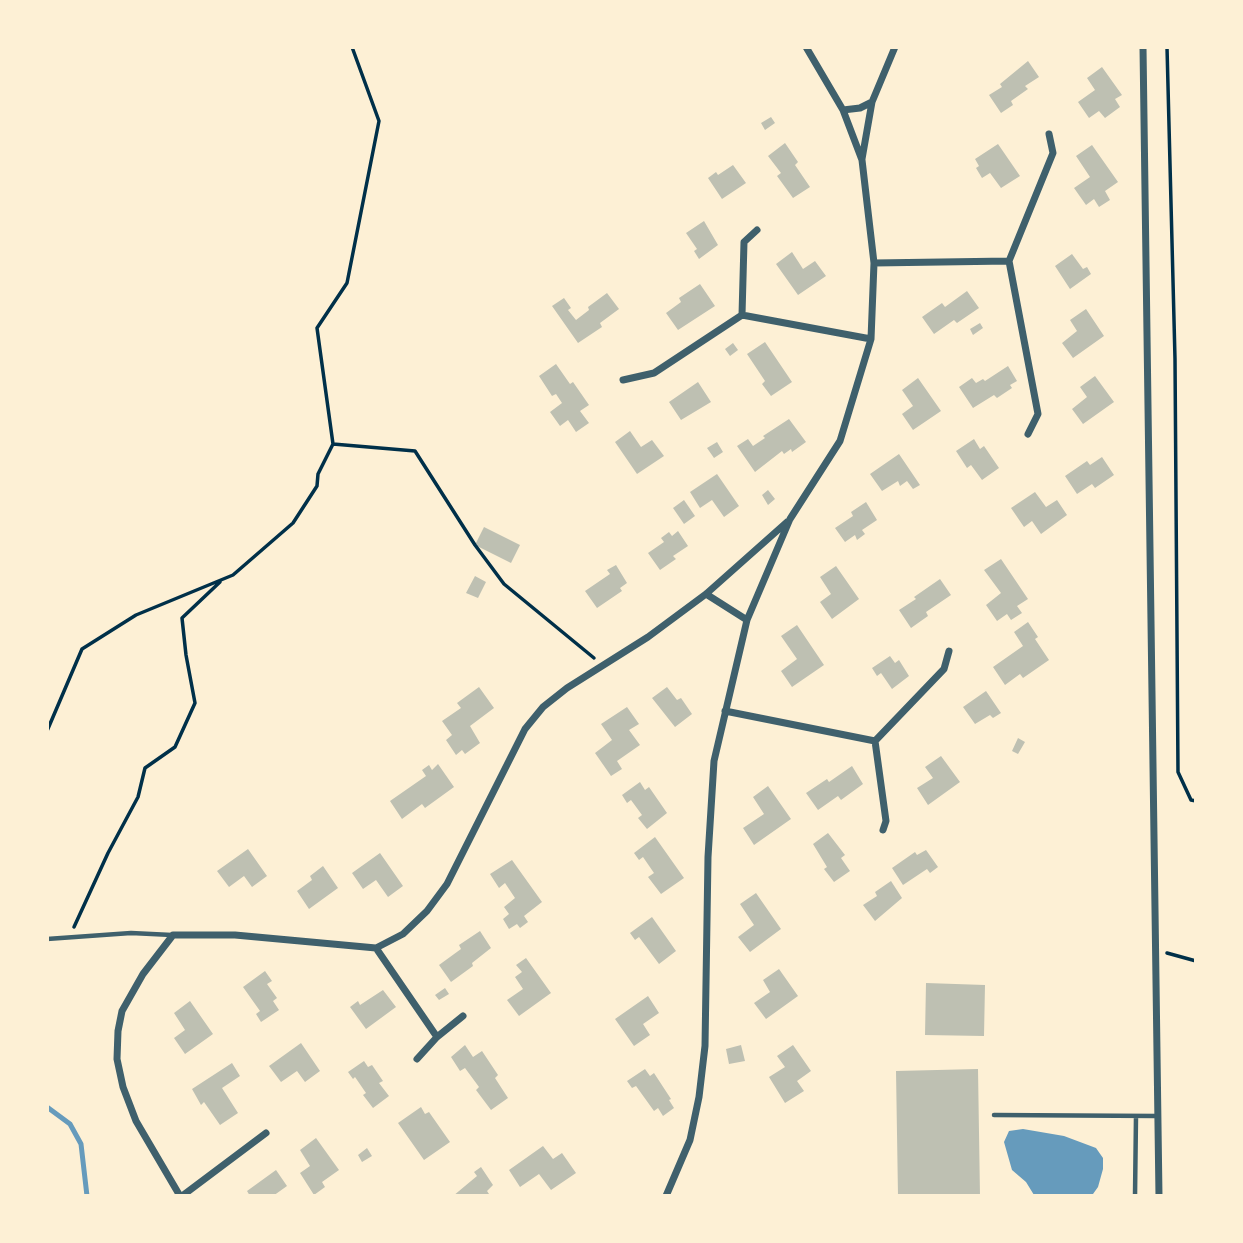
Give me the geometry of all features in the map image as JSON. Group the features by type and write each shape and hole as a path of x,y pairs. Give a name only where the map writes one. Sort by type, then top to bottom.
{"street":[{"path":"666,1196 690,1140 699,1097 705,1046 708,857 715,761 725,711 747,620 790,519 839,441 871,339 874,262 862,160 844,110 806,47"},
{"path":"862,160 872,102 895,47"},
{"path":"1143,47 1159,1196"},
{"path":"844,110 860,108 872,102"},
{"path":"1028,434 1038,414 1009,261 1054,153 1049,134"},
{"path":"742,315 744,242 757,230"},
{"path":"874,262 1009,261"},
{"path":"624,380 654,373 742,315 871,339"},
{"path":"266,1133 181,1196 136,1121 123,1087 117,1059 118,1031 122,1011 143,974 173,935 235,935 376,948 403,934 427,911 447,884 525,729 543,707 567,688 648,637 706,594 790,519"},
{"path":"706,594 747,620"},
{"path":"875,741 944,669 948,650"},
{"path":"725,711 875,741"},
{"path":"875,741 887,821 883,830"},
{"path":"376,948 438,1037"},
{"path":"417,1059 463,1016"}],"lane":[{"path":"47,939 131,933 173,935"},
{"path":"994,1115 1158,1116"},
{"path":"1135,1196 1136,1116"}],"path":[{"path":"47,731 82,649 136,615 233,575 293,523 317,486 318,474 333,444 317,328 347,283 379,121 352,47"},
{"path":"1167,47 1175,359 1178,772 1191,800 1196,801"},
{"path":"333,444 415,451 475,545 505,584 603,665"},
{"path":"69,938 107,853 138,797 145,768 175,747 195,703 182,618 221,580"},
{"path":"1156,950 1196,961"}],"water":[{"path":"1023,1129 1064,1136 1096,1148 1103,1158 1103,1169 1093,1194 1034,1195 1026,1182 1012,1170 1004,1142 1009,1131"}],"building":[{"path":"1028,61 1039,77 1025,86 1028,89 1011,101 1013,105 1001,113 989,95 1002,87 1000,84"},
{"path":"1102,67 1122,95 1115,99 1120,107 1105,118 1099,111 1089,118 1078,102 1095,90 1087,78"},
{"path":"771,117 775,123 765,130 761,123"},
{"path":"785,143 798,162 795,165 810,187 793,198 777,176 781,173 768,156"},
{"path":"998,144 1020,176 1001,188 990,173 982,178 976,168 979,166 975,159"},
{"path":"1092,145 1118,182 1105,191 1110,200 1099,207 1094,199 1086,205 1074,188 1090,177 1076,156"},
{"path":"733,165 746,183 722,199 708,178"},
{"path":"704,221 718,245 699,259 694,251 697,249 686,233"},
{"path":"792,252 803,269 815,261 826,276 798,295 776,264"},
{"path":"1072,254 1083,269 1087,267 1091,274 1070,289 1055,266"},
{"path":"700,284 715,306 678,330 666,313 681,302 679,298"},
{"path":"967,291 979,308 957,323 954,320 934,334 922,317 942,303 945,307"},
{"path":"607,293 619,309 600,323 602,327 578,343 552,306 564,298 571,308 568,310 576,320"},
{"path":"1086,309 1104,336 1073,358 1062,343 1077,331 1070,320"},
{"path":"980,323 983,328 973,335 970,329"},
{"path":"765,342 792,382 771,396 762,384 765,381 747,354"},
{"path":"733,343 738,350 730,356 725,349"},
{"path":"556,364 589,405 580,411 589,423 576,432 568,420 560,426 550,412 562,403 556,394 552,396 539,376"},
{"path":"1008,366 1017,381 1010,385 1012,388 973,408 959,387 972,378 976,383 983,379 985,381"},
{"path":"1095,376 1114,402 1083,424 1072,409 1087,397 1080,387"},
{"path":"918,378 941,411 913,430 902,414 913,406 902,390"},
{"path":"698,382 711,402 681,420 669,402"},
{"path":"789,419 806,442 792,452 791,449 784,454 782,451 755,472 737,446 748,439 753,446"},
{"path":"630,431 641,447 652,440 664,456 637,474 615,442"},
{"path":"974,439 980,449 984,446 999,468 982,480 971,465 967,468 956,451"},
{"path":"717,442 723,452 714,458 707,448"},
{"path":"899,454 920,485 913,489 907,481 900,486 898,481 882,491 870,474"},
{"path":"1102,457 1114,475 1095,488 1092,484 1077,494 1065,476 1087,461 1090,465"},
{"path":"717,474 739,506 724,517 712,500 700,508 690,492"},
{"path":"768,490 775,499 768,505 762,495"},
{"path":"1035,492 1046,507 1057,500 1067,515 1041,534 1032,521 1024,527 1011,508"},
{"path":"684,500 695,516 684,524 673,508"},
{"path":"866,502 877,520 862,530 865,534 857,540 855,535 845,542 835,528 853,516 851,512"},
{"path":"484,527 520,545 511,563 475,545"},
{"path":"678,531 688,546 673,556 676,559 660,570 648,553 664,542 661,538 669,532 672,536"},
{"path":"1001,559 1028,599 1017,606 1022,613 1011,620 1007,614 997,621 986,605 1001,593 984,570"},
{"path":"616,565 627,583 620,588 622,591 597,608 585,591 610,574 607,570"},
{"path":"836,566 859,599 832,619 820,602 831,594 820,577"},
{"path":"475,576 486,582 478,598 466,593"},
{"path":"940,579 951,595 926,612 928,616 911,628 899,610"},
{"path":"1028,622 1049,660 1023,678 1020,674 1005,685 993,667 1023,646 1014,632"},
{"path":"797,625 824,665 792,687 781,671 797,659 781,636"},
{"path":"890,656 895,663 899,660 909,676 892,689 881,673 877,676 872,668"},
{"path":"479,687 494,708 470,726 480,743 465,754 462,750 456,755 446,740 452,735 442,721 461,708 457,703"},
{"path":"667,687 677,700 681,698 692,714 675,727 652,698"},
{"path":"986,691 1001,713 993,718 990,715 975,724 963,707"},
{"path":"627,707 639,724 629,730 640,745 617,761 622,769 611,776 595,753 612,740 601,724"},
{"path":"1018,738 1025,742 1018,754 1012,751"},
{"path":"941,756 960,782 928,805 917,788 933,778 925,767"},
{"path":"438,764 454,787 425,808 422,804 402,819 390,801 426,776 422,770 429,765 432,770"},
{"path":"852,766 863,784 841,800 838,796 818,810 806,793 827,779 829,782"},
{"path":"640,782 645,790 649,787 667,813 647,829 638,818 642,815 631,800 627,803 622,795"},
{"path":"768,786 791,819 754,845 743,828 764,814 753,797"},
{"path":"828,833 845,855 841,858 850,871 834,882 824,869 827,867 813,844"},
{"path":"655,837 684,878 661,894 648,877 654,873 643,857 639,860 634,853"},
{"path":"248,849 267,876 252,887 244,876 229,887 217,871"},
{"path":"926,850 938,867 930,873 927,869 903,885 892,868 915,852 917,855"},
{"path":"380,853 403,886 388,897 376,880 363,889 352,873"},
{"path":"512,860 542,902 524,916 528,922 520,928 517,924 509,929 503,919 509,914 504,907 515,898 505,883 499,888 490,874"},
{"path":"323,866 338,888 309,909 297,891 312,880 310,876"},
{"path":"891,881 902,898 875,921 863,905 877,896 875,892"},
{"path":"756,893 781,929 750,952 738,937 754,925 740,904"},
{"path":"652,917 676,951 659,964 639,937 635,940 630,933"},
{"path":"480,931 491,948 451,982 439,965 461,949 459,945"},
{"path":"526,958 551,993 519,1016 507,1000 523,989 515,977 522,972 516,965"},
{"path":"779,969 798,996 766,1019 754,1003 770,992 763,980"},
{"path":"265,971 272,981 267,984 277,998 273,1001 279,1010 261,1022 256,1014 260,1011 243,987"},
{"path":"926,983 985,985 984,1036 925,1035"},
{"path":"445,988 449,994 439,1000 435,995"},
{"path":"383,990 396,1007 366,1029 350,1007 358,1001 360,1005"},
{"path":"648,996 659,1013 643,1024 650,1035 634,1046 615,1019"},
{"path":"190,1001 213,1034 185,1054 174,1038 185,1030 174,1013"},
{"path":"301,1043 320,1071 305,1082 297,1071 281,1082 269,1066"},
{"path":"465,1045 473,1057 482,1051 498,1075 495,1078 508,1098 491,1110 476,1090 479,1087 465,1068 460,1071 451,1057"},
{"path":"741,1045 745,1061 729,1064 726,1049"},
{"path":"793,1045 811,1071 797,1081 804,1091 785,1103 769,1077 785,1067 777,1056"},
{"path":"364,1061 368,1067 372,1065 383,1081 379,1083 389,1096 373,1108 363,1095 366,1093 355,1077 353,1079 348,1072"},
{"path":"232,1063 240,1076 222,1088 238,1113 220,1125 204,1102 201,1105 192,1089"},
{"path":"645,1069 650,1076 654,1073 671,1099 669,1100 674,1108 663,1116 658,1108 654,1111 636,1086 632,1088 627,1081"},
{"path":"978,1069 980,1196 898,1196 896,1071"},
{"path":"421,1107 425,1114 429,1112 450,1142 424,1160 398,1123"},
{"path":"316,1138 339,1170 322,1182 325,1187 314,1195 300,1173 310,1166 300,1150"},
{"path":"543,1146 553,1159 562,1153 576,1173 551,1190 539,1174 520,1187 509,1170"},
{"path":"367,1148 372,1156 362,1162 358,1155"},
{"path":"481,1167 493,1185 487,1191 489,1194 453,1196 477,1176 474,1172"},
{"path":"276,1170 287,1186 273,1196 250,1196 247,1191"}],"waterway":[{"path":"47,1107 70,1124 81,1144 87,1196"}]}
